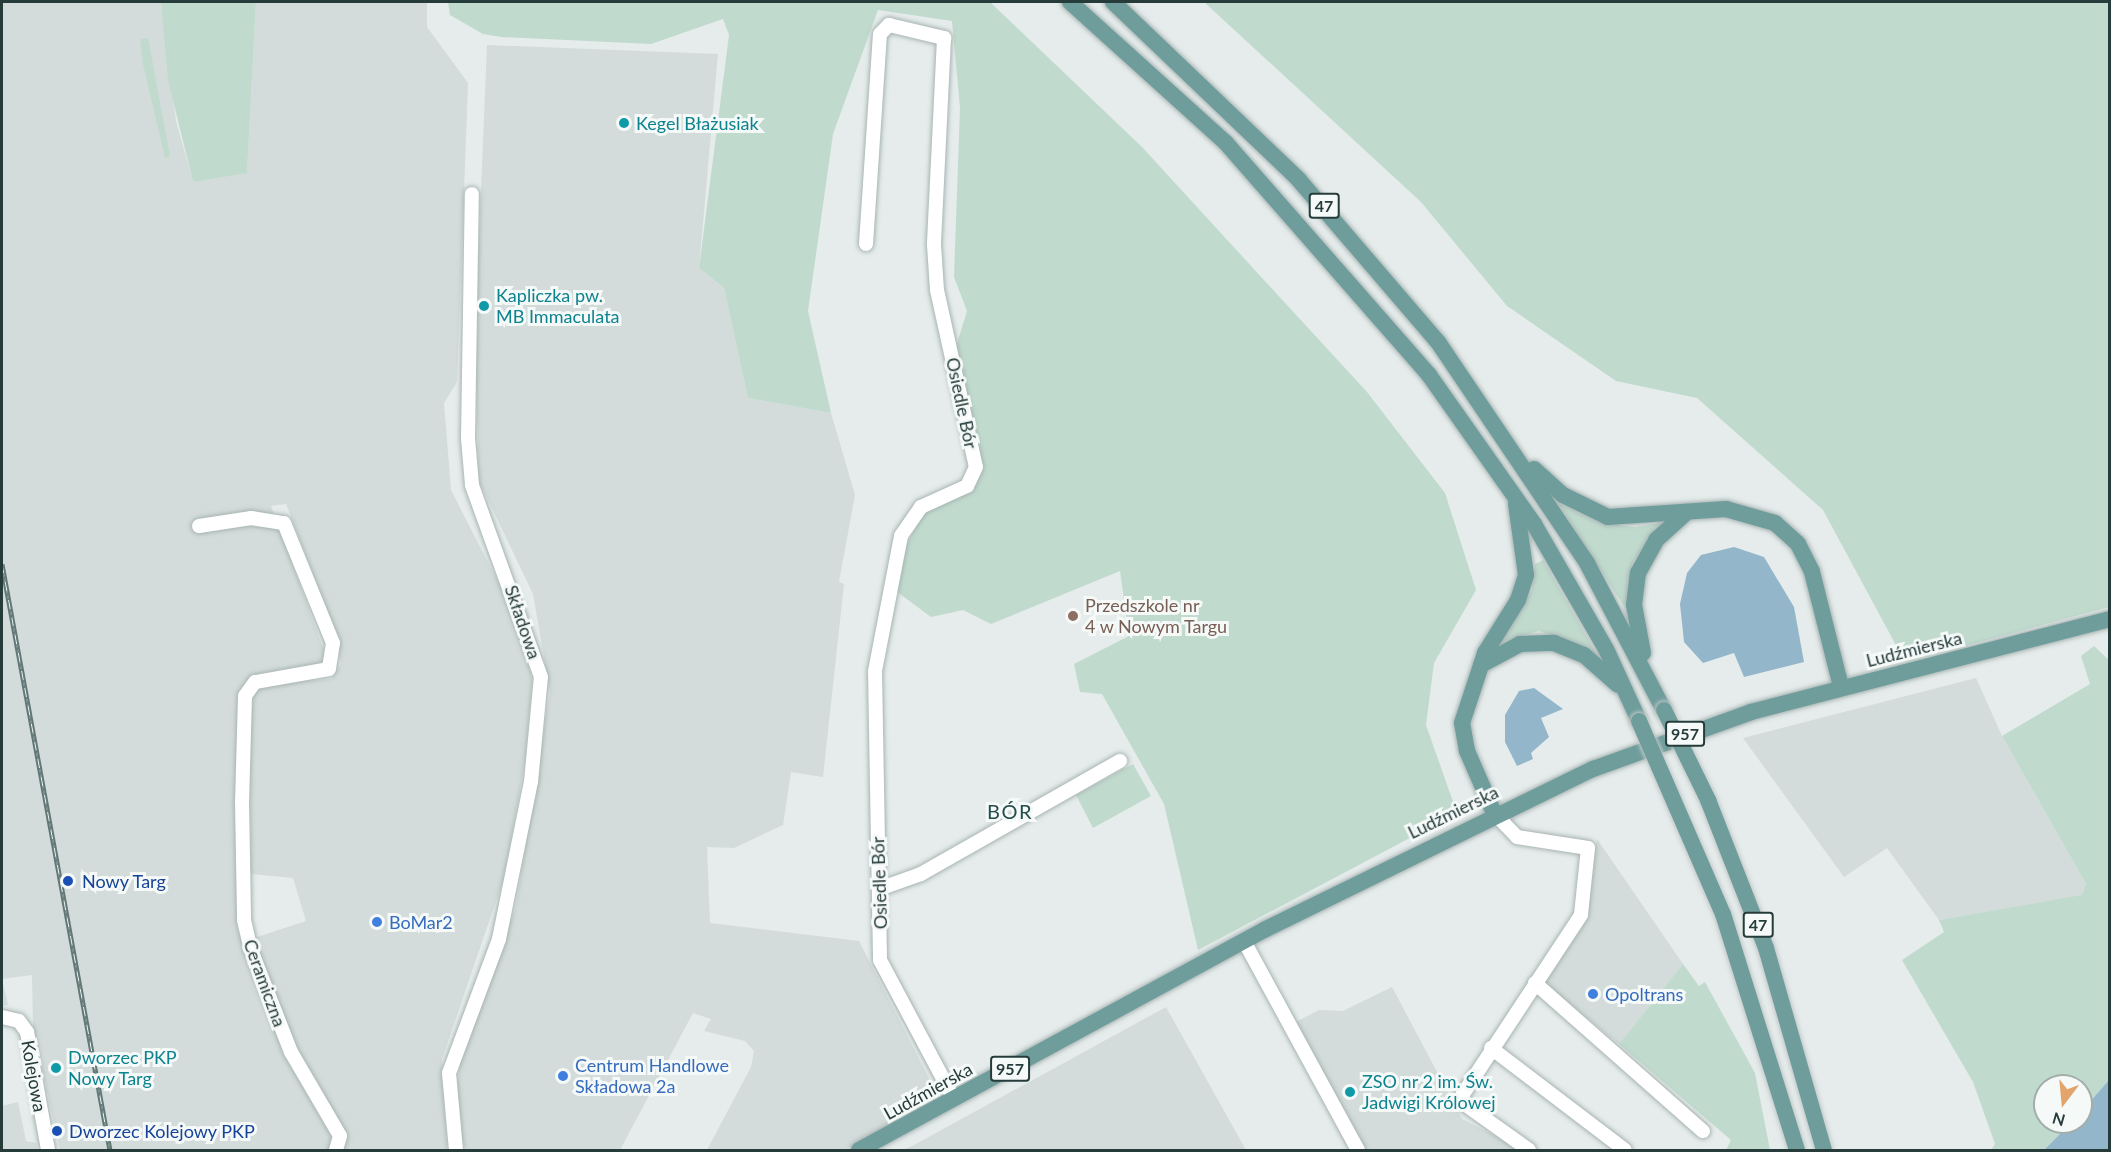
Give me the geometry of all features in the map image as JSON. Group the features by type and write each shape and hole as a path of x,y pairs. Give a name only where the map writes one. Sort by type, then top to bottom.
{"main road":[{"name":"47","path":"1070,2 1154,73 1280,200 1429,375 1514,494 1627,694 1723,914 1797,1150"},
{"name":"47","path":"1113,2 1225,103 1335,219 1438,342 1520,457 1649,678 1716,820 1766,948 1824,1150"},
{"path":"1520,457 1563,495 1608,517 1747,511 1775,523 1797,544 1812,572 1841,687"},
{"path":"1494,813 1463,735 1464,708 1481,665 1518,600 1526,575 1514,494"},
{"path":"1649,678 1635,620 1638,573 1656,540 1687,512"},
{"name":"Ludźmierska","path":"859,1150 1244,941 1494,813 1633,753 1841,687 2109,619"},
{"path":"1481,665 1520,644 1554,643 1584,655 1627,694"}],"street":[{"name":"Osiedle Bór","path":"866,244 880,34 889,25 944,38 934,245 938,290 976,467 967,486 921,507 901,536 875,672 880,960 954,1099"},
{"name":"Składowa","path":"456,1150 449,1073 501,929 531,782 541,677 534,645 472,485 468,438 472,194"},
{"name":"Ceramiczna","path":"199,526 251,518 284,523 333,643 329,669 255,682 245,696 242,801 244,920 251,950 291,1052 340,1136 336,1150"},
{"path":"879,889 921,874 1120,761"},
{"path":"1494,813 1517,837 1588,848 1581,915 1491,1048 1459,1100 1528,1150"},
{"path":"1244,941 1358,1150"},
{"path":"1535,983 1703,1131"},
{"name":"Kolejowa","path":"2,1017 19,1021 27,1032 48,1150"},
{"path":"1491,1048 1625,1150"}],"shaded area":[{"path":"2,2 161,2 176,121 193,182 247,172 256,2 427,2 427,27 468,83 457,382 444,403 451,490 519,623 532,680 526,755 504,878 442,1059 447,1150 344,1150 348,1136 298,1052 254,938 306,921 293,878 251,874 250,718 255,692 264,684 331,679 341,664 336,633 286,504 271,506 326,656 319,666 249,678 239,696 237,928 283,1054 333,1138 329,1150 60,1150 33,1027 32,975 2,979"},
{"path":"487,45 718,54 699,268 724,288 748,398 831,413 855,495 839,582 844,584 823,777 791,772 783,825 734,848 707,847 710,923 859,941 940,1100 845,1150 707,1150 751,1067 754,1051 745,1041 704,1031 711,1019 693,1013 620,1150 466,1150 459,1131 456,1092 464,1040 516,907 550,692 533,594 479,481 475,335"},
{"path":"1976,678 2002,736 2086,884 2082,896 1939,920 1887,848 1844,877 1743,738"},
{"path":"1597,839 1683,964 1619,1044 1543,982 1584,923"},
{"path":"2,979 8,1005 2,1006"},
{"path":"1392,987 1462,1119 1523,1150 1364,1150 1296,1022 1319,1010 1343,1011"},
{"path":"1166,1007 1246,1150 903,1150 914,1145"},
{"path":"18,1102 26,1141 36,1143 37,1150 2,1150 2,1106"}],"green space":[{"path":"161,2 256,2 247,173 193,182 168,80"},
{"path":"448,2 990,2 1142,147 1367,392 1445,493 1476,590 1434,663 1426,725 1457,813 1198,950 1164,804 1102,694 1080,692 1074,664 1129,636 1120,571 991,624 963,610 931,617 896,591 907,544 923,513 970,490 982,470 955,350 967,311 954,277 960,108 952,21 878,10 833,134 808,311 831,413 748,398 724,288 699,268 729,35 723,19 651,44 501,37 483,34 450,15"},
{"path":"1204,2 2109,2 2109,607 1905,662 1823,510 1697,398 1616,381 1507,306 1421,202"},
{"path":"148,38 170,156 165,158 143,64 140,39"},
{"path":"1558,503 1600,523 1635,527 1661,523 1633,562 1625,608"},
{"path":"1543,560 1601,662 1583,647 1539,631 1501,642 1532,590 1535,564"},
{"path":"2094,646 2110,661 2109,1080 2093,1098 2093,1074 2033,1074 2033,1134 2060,1134 2044,1150 1991,1150 1995,1144 1973,1082 1902,960 1944,932 1939,920 2082,895 2086,884 2002,736 2090,684 2081,656"},
{"path":"1133,764 1151,796 1093,828 1076,795"},
{"path":"1683,964 1699,986 1705,982 1755,1073 1770,1150 1726,1150 1731,1140 1619,1044"}],"water":[{"path":"1734,547 1764,557 1794,607 1804,662 1744,677 1734,653 1703,663 1684,642 1680,604 1687,573 1701,555"},
{"path":"1534,688 1563,709 1541,718 1549,737 1531,753 1533,759 1517,766 1505,742 1505,715 1519,691"},
{"path":"2109,1080 2109,1150 2044,1150 2060,1134 2093,1134 2093,1098"}],"railway":[{"path":"2,564 110,1150"}],"place":[{"name":"Kegel Błażusiak","path":"624,123"},
{"name":"Kapliczka pw. MB Immaculata","path":"484,306"},
{"name":"Przedszkole nr 4 w Nowym Targu","path":"1073,616"},
{"name":"Nowy Targ","path":"68,881"},
{"name":"BoMar2","path":"377,922"},
{"name":"Opoltrans","path":"1593,994"},
{"name":"Dworzec PKP Nowy Targ","path":"56,1068"},
{"name":"Centrum Handlowe Składowa 2a","path":"563,1076"},
{"name":"ZSO nr 2 im. Św. Jadwigi Królowej","path":"1350,1092"},
{"name":"Dworzec Kolejowy PKP","path":"57,1131"}],"district":[{"name":"BÓR","path":"1010,811"}]}
